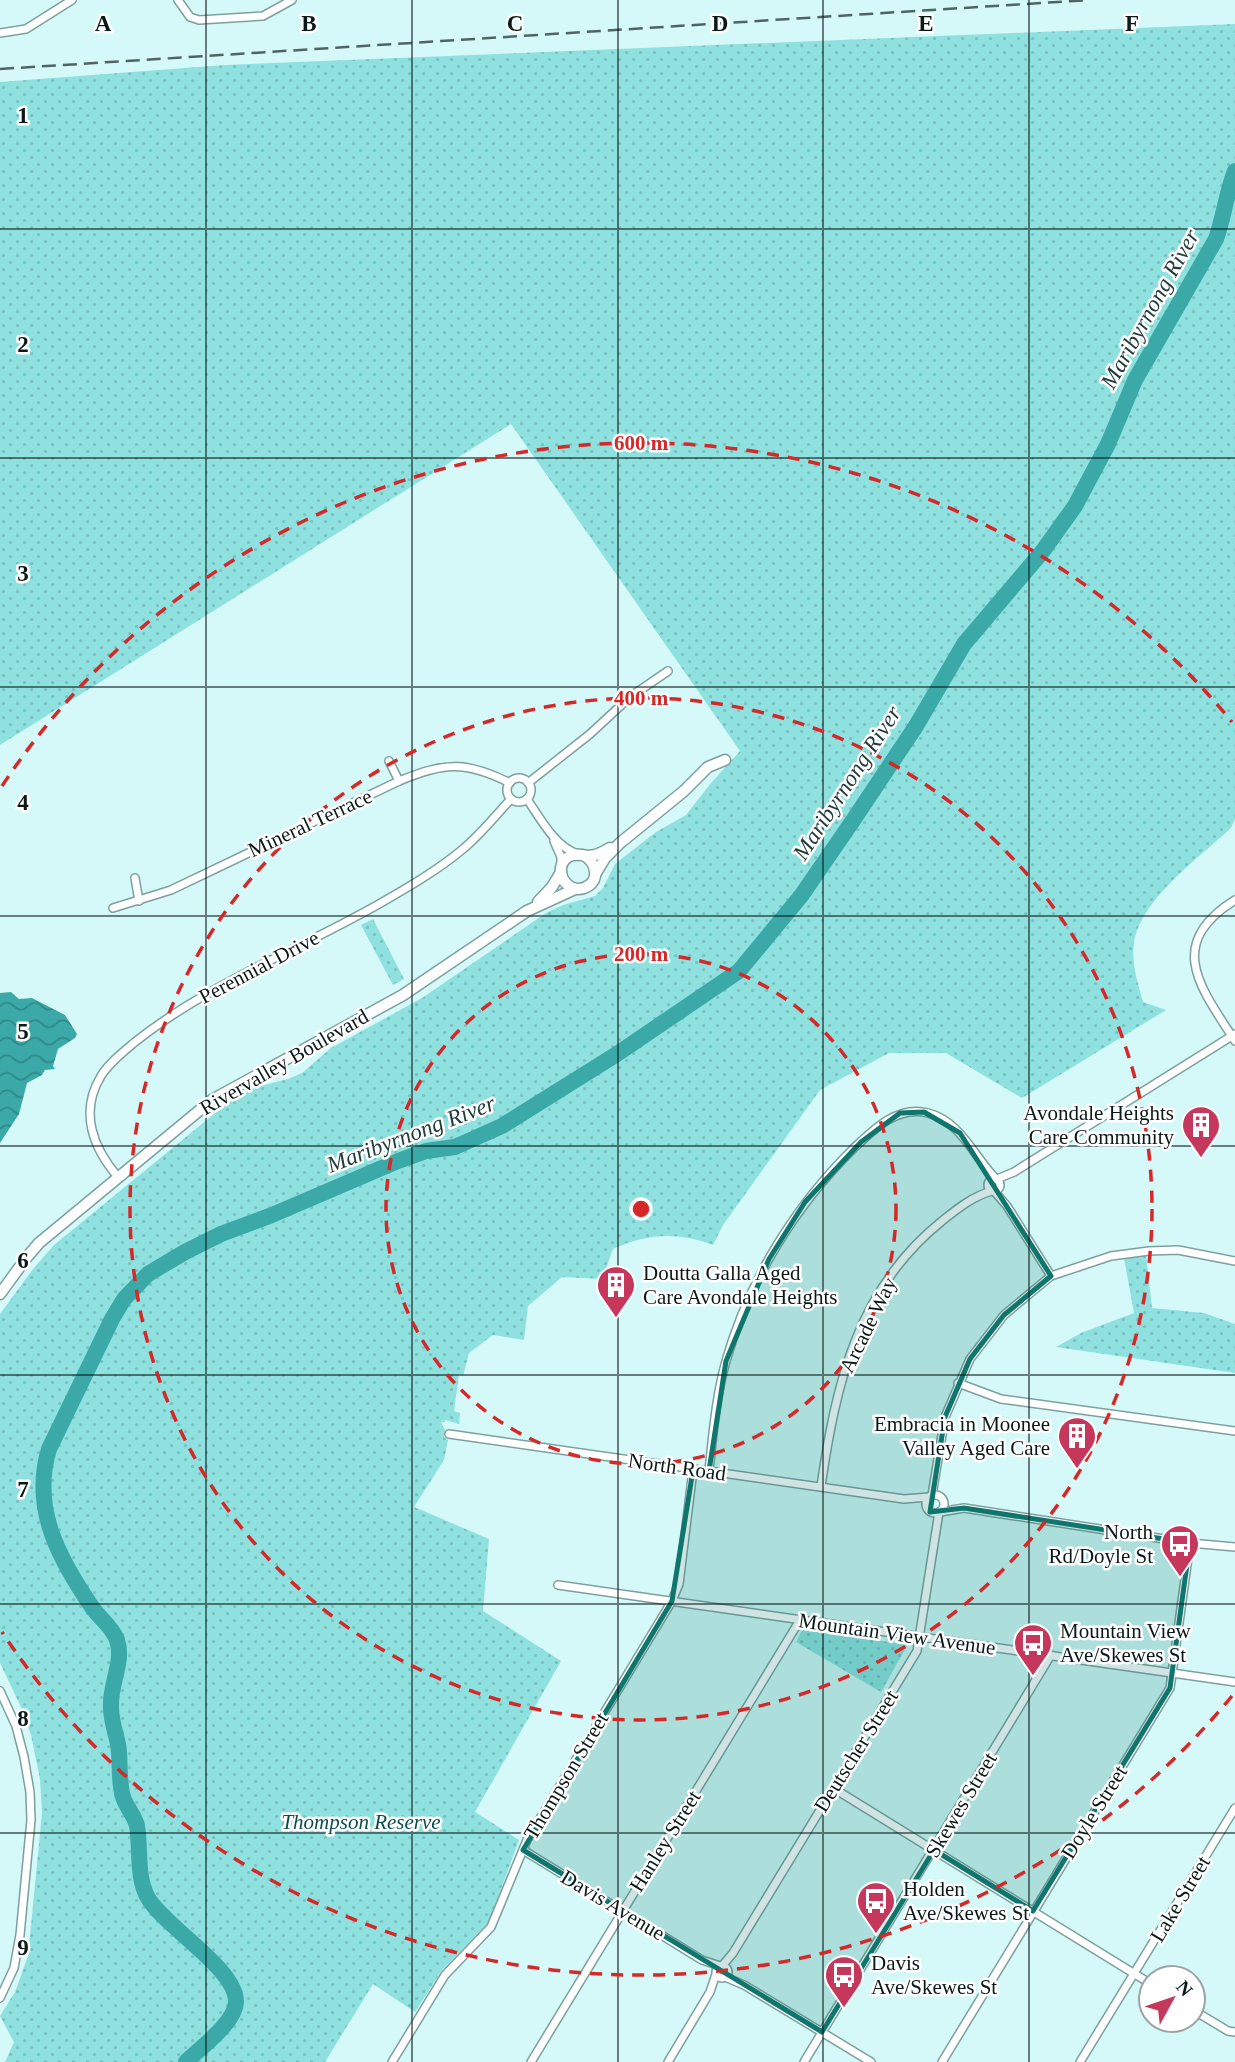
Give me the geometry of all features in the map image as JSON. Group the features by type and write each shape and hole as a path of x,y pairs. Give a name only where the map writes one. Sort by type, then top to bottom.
{"street":[{"path":"0,33 26,29 72,0"},
{"path":"178,0 190,17 199,20 263,16 292,0"},
{"path":"528,783 590,734 630,697 668,671"},
{"path":"547,828 561,857 565,883 575,889 581,889 591,884 605,858 620,843 684,791 708,766 725,760"},
{"path":"389,761 399,781"},
{"name":"Mineral Terrace","path":"113,908 170,890 399,781 446,766 470,767 510,783"},
{"path":"521,778 528,783 531,792 527,799 519,803 511,799 507,791 510,783 521,778"},
{"name":"Perennial Drive","path":"118,1177 98,1151 90,1117 98,1082 116,1058 186,1006 365,912 447,861 482,832 511,799"},
{"path":"527,799 565,849 596,855 620,843"},
{"path":"561,869 568,858 581,854 592,861 596,873"},
{"name":"Rivervalley Boulevard","path":"527,911 552,887 561,869"},
{"path":"135,878 139,901"},
{"name":"Rivervalley Boulevard","path":"0,1294 39,1243 212,1100 403,995 527,911 575,889"},
{"path":"1234,1037 1201,985 1194,955 1202,930 1221,909 1235,901"},
{"name":"Arcade Way","path":"821,1486 839,1385 858,1333 888,1278 915,1245 974,1198 1234,1037"},
{"path":"709,1471 717,1401 726,1361 740,1318 769,1259 805,1202 824,1179 888,1119 913,1111 924,1112 945,1120 960,1133 981,1162 1051,1276"},
{"path":"928,1508 936,1497 936,1475 945,1417 970,1359 1004,1315 1051,1276 1111,1256 1149,1251 1178,1250 1235,1261"},
{"path":"958,1383 1001,1399 1235,1431"},
{"name":"North Road","path":"449,1434 821,1486 904,1500 940,1512"},
{"name":"Thompson Street","path":"392,2062 445,1975 491,1927 523,1850 672,1601 678,1584 693,1470"},
{"path":"936,1497 964,1508 1190,1543 1235,1547"},
{"name":"North Road","path":"904,1500 936,1497"},
{"name":"Deutscher Street","path":"668,2062 917,1651 935,1534 940,1512 945,1504 936,1497"},
{"name":"Deutscher Street","path":"928,1508 935,1534"},
{"path":"940,1512 964,1508"},
{"name":"Doyle Street","path":"942,2062 1170,1688 1190,1543"},
{"name":"Mountain View Avenue","path":"558,1584 1235,1682"},
{"name":"Hanley Street","path":"531,2062 800,1620"},
{"name":"Skewes Street","path":"804,2062 1051,1655"},
{"path":"0,1691 16,1726 24,1757 31,1820 18,1946 14,1968 0,1998"},
{"path":"833,1788 1137,1976"},
{"name":"Lake Street","path":"1080,2062 1235,1808"},
{"name":"Davis Avenue","path":"523,1850 870,2062"},
{"path":"1207,2018 1228,2031 1235,2032"}],"highlighted area":[{"path":"924,1112 960,1133 1051,1276 1004,1315 970,1359 945,1417 930,1512 964,1508 1190,1543 1170,1688 1033,1911 934,1850 822,2032 523,1850 672,1601 693,1470 709,1471 726,1361 769,1259 805,1202 861,1142 900,1113"}],"green space":[{"name":"Thompson Reserve","path":"1235,24 1235,819 1231,828 1159,895 1139,927 1133,958 1143,1002 1166,1010 1022,1098 946,1053 889,1053 820,1090 723,1225 713,1245 688,1238 663,1236 638,1240 613,1249 602,1279 562,1277 528,1306 524,1340 493,1335 469,1353 463,1376 459,1374 454,1411 460,1413 459,1424 445,1420 441,1422 445,1430 444,1437 448,1440 444,1460 414,1507 489,1539 483,1611 561,1661 475,1812 519,1840 489,1922 442,1970 415,2012 373,1984 325,2062 5,2062 14,2042 0,2016 15,1992 28,1956 42,1813 40,1779 31,1735 0,1663 0,1314 54,1245 225,1105 256,1087 302,1073 331,1048 422,998 546,913 595,896 603,888 615,864 656,832 686,815 740,751 511,424 0,745 0,82 225,65"},
{"path":"373,919 404,979 393,985 361,925"},
{"path":"1146,1255 1152,1308 1204,1313 1235,1324 1235,1373 1056,1347 1081,1333 1134,1313 1124,1258"},
{"path":"802,1630 907,1646 881,1692 796,1642"}],"water":[{"path":"11,992 19,999 32,998 65,1015 77,1034 58,1049 53,1066 55,1069 45,1070 42,1075 27,1083 19,1114 0,1143 0,993"}],"waterway":[{"name":"Maribyrnong River","path":"186,2062 216,2035 230,2018 236,2002 233,1989 213,1962 169,1922 144,1890 137,1826 121,1791 119,1751 111,1714 119,1655 117,1640 80,1589 59,1551 51,1532 43,1492 49,1449 112,1319 124,1299 148,1274 185,1252 221,1234 398,1161 426,1151 455,1147 502,1126 617,1054 739,971 801,896 854,819 916,726 964,644 1042,552 1075,506 1108,444 1135,380 1216,239 1235,171"}],"railway":[{"path":"0,69 1089,0"}],"place":[{"name":"Avondale Heights Care Community","path":"1201,1159"},
{"name":"Doutta Galla Aged Care Avondale Heights","path":"616,1319"},
{"name":"Embracia in Moonee Valley Aged Care","path":"1077,1470"},
{"name":"North Rd/Doyle St","path":"1180,1578"},
{"name":"Mountain View Ave/Skewes St","path":"1033,1677"},
{"name":"Holden Ave/Skewes St","path":"876,1935"},
{"name":"Davis Ave/Skewes St","path":"844,2009"}]}
